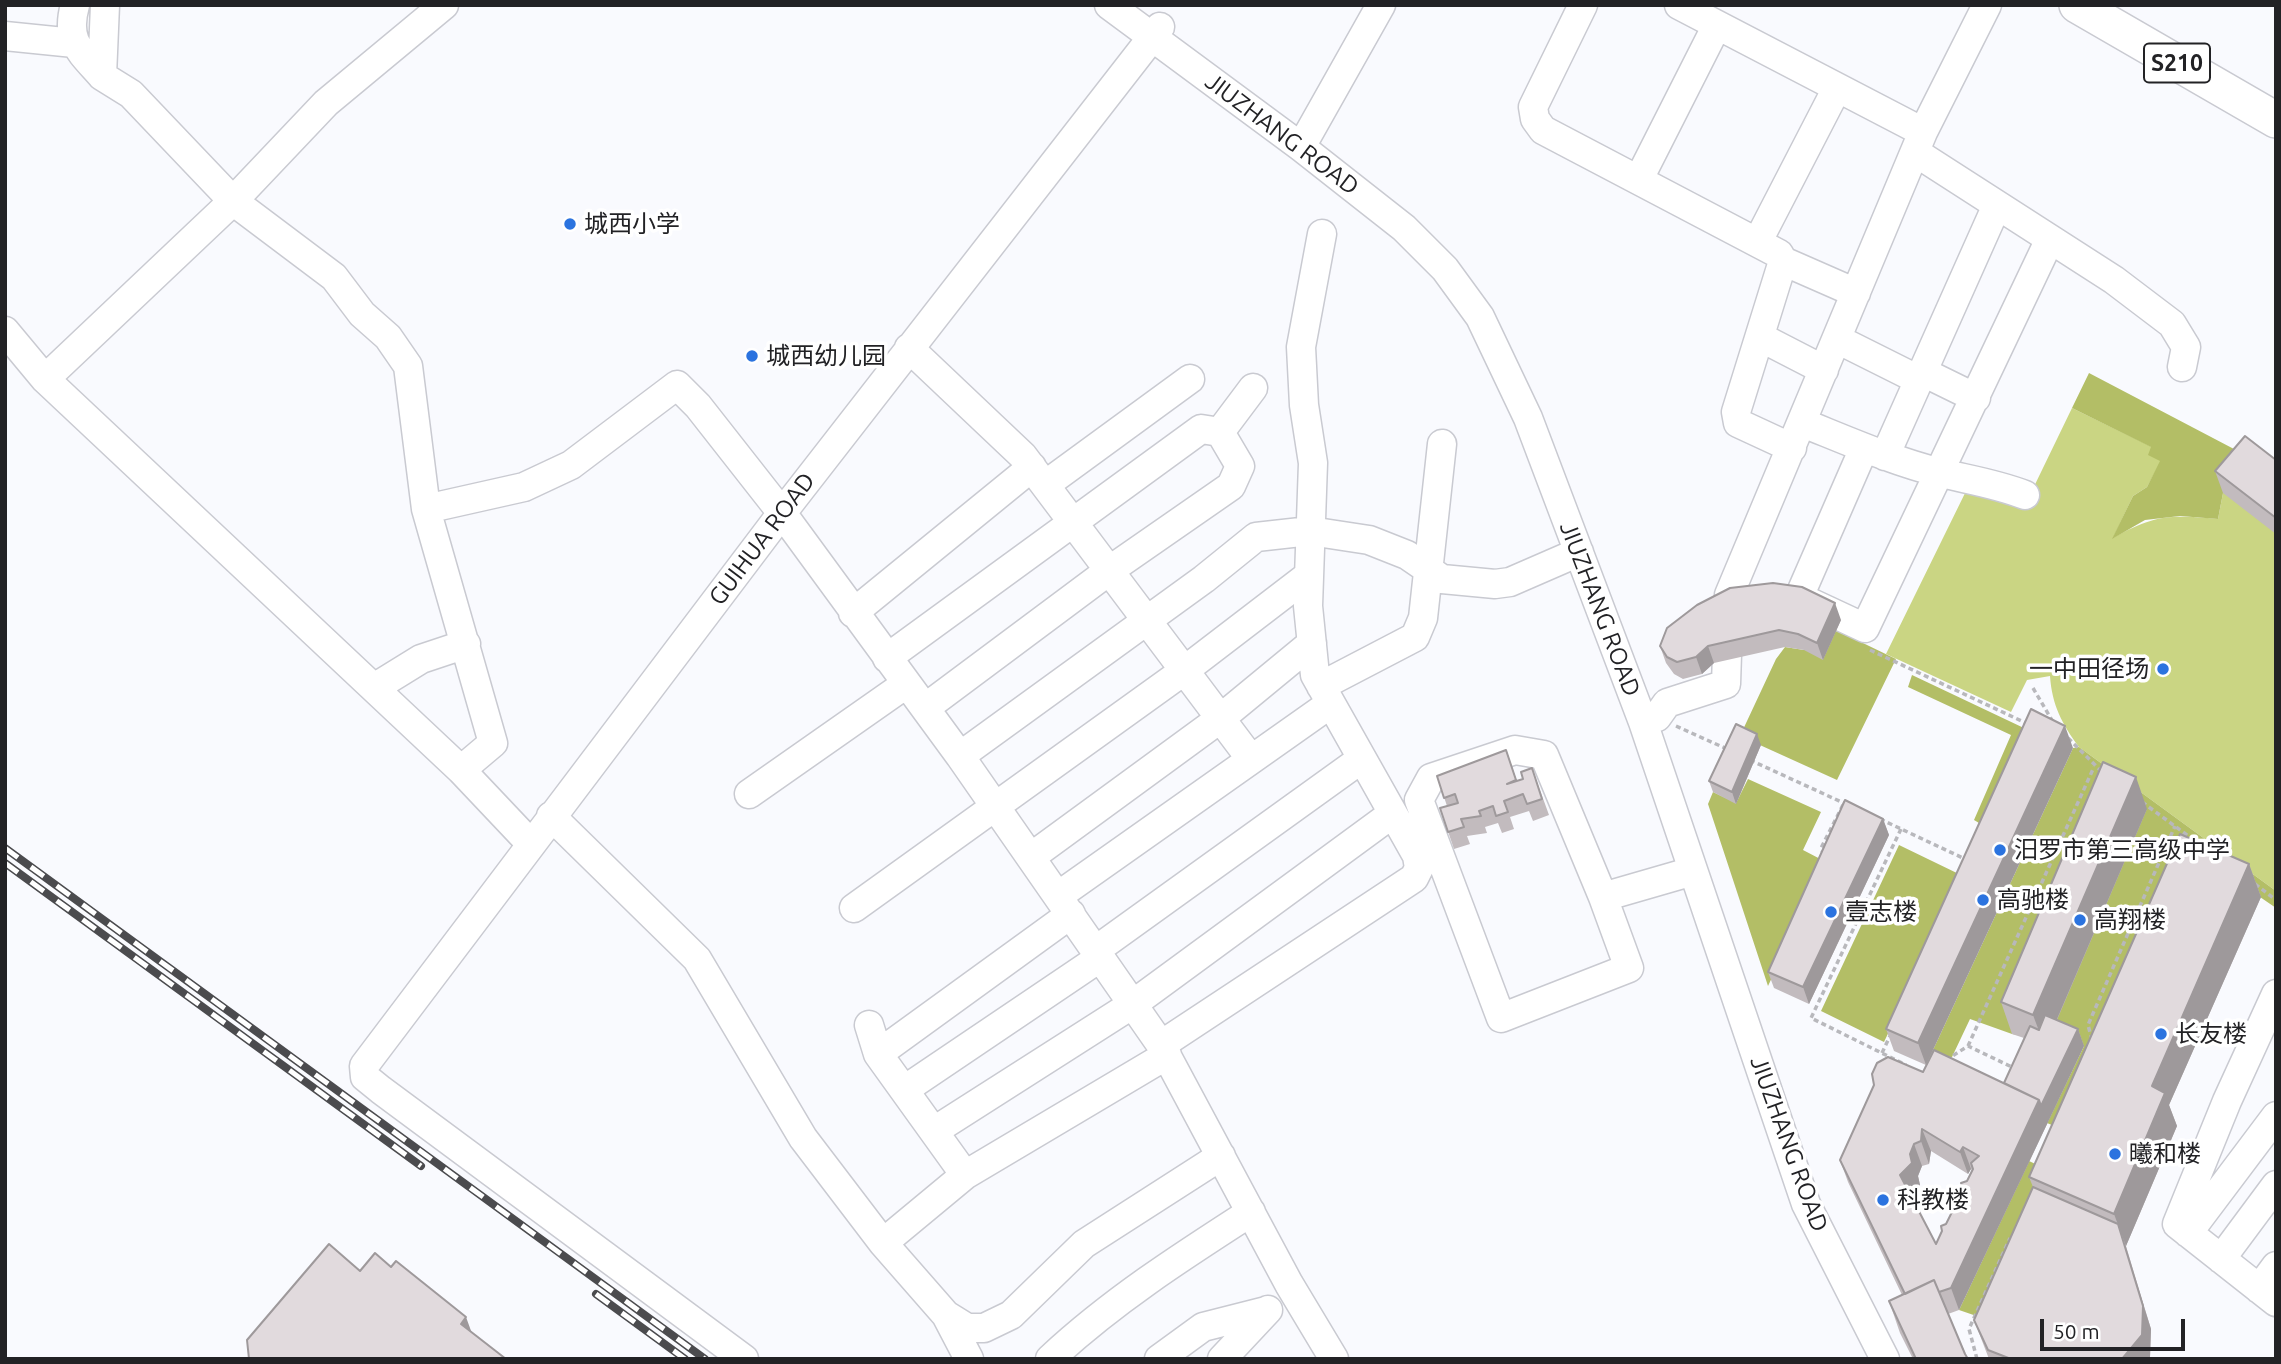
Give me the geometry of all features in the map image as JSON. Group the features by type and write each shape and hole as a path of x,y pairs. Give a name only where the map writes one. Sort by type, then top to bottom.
{"main road":[{"name":"S210","path":"2077,5 2276,120"},
{"name":"S210","path":"2119,5 2276,94"}],"street":[{"path":"75,5 69,24 74,43 102,76 131,94 233,201 334,276 362,314 388,337 408,366 426,509 494,743 461,770"},
{"path":"102,76 105,5"},
{"path":"45,379 233,201 326,103 444,5"},
{"name":"JIUZHANG ROAD","path":"1109,5 1157,32 1413,218 1451,256 1487,305 1516,359 1541,418 1657,717 1821,1199 1903,1359"},
{"name":"JIUZHANG ROAD","path":"1131,5 1157,32"},
{"path":"1305,142 1381,5"},
{"path":"1583,5 1533,107 1535,119 1543,130 1758,241 1779,254 1783,261 1856,293"},
{"path":"1679,5 1837,88 1919,142 1997,205 2114,280 2172,324 2186,346 2182,367"},
{"path":"1657,717 1667,703 1726,684 1729,595 1919,142 1987,5"},
{"path":"1639,179 1717,25"},
{"name":"GUIHUA ROAD","path":"744,1359 381,1090 365,1077 364,1066 782,513 1157,32"},
{"path":"5,36 74,43"},
{"path":"1758,241 1837,88"},
{"name":"JIUZHANG ROAD","path":"1305,142 1404,228 1445,270 1480,317 1528,418 1643,722 1806,1204 1885,1359"},
{"path":"1777,594 1875,452 1921,376 1997,205"},
{"path":"883,1243 965,1175 1164,1050 1414,878 1419,868 1416,856 1360,760 1315,675 1309,575 1313,463 1304,405 1301,347 1322,234"},
{"path":"1729,595 1777,594 1865,628 2050,239"},
{"path":"1783,261 1736,412 1738,424 1875,452 1941,473 1992,482 2025,495"},
{"path":"5,331 45,379 461,770 531,844"},
{"path":"1760,337 1824,370"},
{"path":"1838,339 1976,398"},
{"path":"909,348 1038,476 1251,759"},
{"path":"853,613 1038,476 1190,379"},
{"path":"426,509 524,487 571,465 677,384 698,406 782,513 960,756 1133,1003 1164,1050 1302,1305 1324,1354"},
{"path":"1220,432 1253,388"},
{"path":"887,658 1075,524 1201,429 1220,432"},
{"path":"925,708 1110,570 1231,486 1240,466 1220,432"},
{"path":"878,1055 1251,759 1326,695 1415,637 1423,618 1428,551 1438,506 1442,444"},
{"path":"960,756 1148,620 1256,537 1310,531 1389,546 1428,572 1456,581 1510,582 1579,552"},
{"path":"854,908 1185,670 1309,575"},
{"path":"1031,857 1221,718 1312,643"},
{"path":"374,688 421,659 466,644"},
{"path":"749,794 906,684"},
{"path":"1514,750 1544,755 1603,897 1629,968 1501,1018 1419,800 1431,778 1514,750"},
{"path":"904,1090 1098,954 1360,760"},
{"path":"934,1131 1133,1003 1392,814"},
{"path":"551,816 697,959 803,1138 883,1243 946,1315 969,1359"},
{"path":"1603,897 1693,871"},
{"path":"2276,994 2227,1101 2177,1224 2267,1296 2276,1266"},
{"path":"869,1025 878,1055 965,1175"},
{"path":"2188,1233 2272,1128 2227,1101"},
{"path":"946,1315 967,1328 984,1328 1011,1315 1084,1244 1221,1156"},
{"path":"2221,1259 2276,1185"},
{"path":"1050,1359 1082,1329 1171,1263 1251,1212"},
{"path":"1159,1359 1203,1326 1302,1305"},
{"path":"1222,1359 1266,1311"}],"path":[{"path":"1867,648 2033,726"},
{"path":"2033,688 2047,715 2055,724"},
{"path":"2040,721 2047,715"},
{"path":"1657,717 1732,752"},
{"path":"2064,733 2094,767 2104,774"},
{"path":"1744,757 1855,808"},
{"path":"1936,1067 1968,1046 2094,767"},
{"path":"2134,796 2208,850"},
{"path":"1828,863 1822,848 1844,803"},
{"path":"1878,819 1973,863"},
{"path":"2093,1044 2088,1026 2175,826"},
{"path":"1901,829 1811,1018 1914,1069"},
{"path":"2253,883 2276,900"},
{"path":"1845,916 1857,921"},
{"path":"1882,1054 1894,1030"},
{"path":"1968,1046 2016,1069"},
{"path":"1976,1359 1969,1329 2014,1231"}],"green space":[{"path":"2089,373 2253,459 2223,493 2218,519 2180,516 2145,520 2112,539 2133,496 2147,487 2160,461 2148,455 2151,447 2072,408"},
{"name":"一中田径场","path":"2072,408 2152,447 2161,461 2147,487 2133,496 2113,538 2152,520 2175,517 2218,519 2223,493 2276,476 2276,891 2079,747 2059,714 2050,676 2027,680 2011,712 1886,654 1970,483 2027,501"},
{"path":"1836,630 1896,659 1837,780 1740,736 1776,659 1785,647 1804,650"},
{"path":"1912,675 2026,729 1984,826 1974,820 2011,735 1908,687"},
{"path":"2079,747 2276,891 2276,908 2260,897 2076,1135 2047,1123 2084,1046 2012,1034 1970,1019 1952,1057 1926,1065 2073,748"},
{"path":"1748,779 1821,812 1803,850 1826,862 1768,986 1708,804 1713,792 1736,803"},
{"path":"1899,845 1963,876 1884,1042 1821,1011"},
{"path":"2029,1161 2057,1174 1991,1321 1959,1310"}],"building":[{"path":"2245,436 2276,460 2276,518 2215,471"},
{"path":"1773,583 1802,587 1835,603 1817,643 1798,634 1779,630 1708,646 1696,657 1677,662 1667,657 1660,646 1667,628 1697,605 1730,588"},
{"path":"2031,709 2065,726 1918,1043 1886,1029"},
{"path":"1736,724 1757,734 1732,792 1709,781"},
{"path":"1506,750 1516,780 1507,784 1523,779 1521,772 1532,768 1542,799 1527,804 1523,794 1504,801 1508,812 1496,816 1493,806 1479,811 1481,816 1461,819 1464,827 1448,832 1440,808 1458,803 1455,794 1444,798 1437,776"},
{"path":"2103,762 2136,777 2033,1015 2001,1002"},
{"name":"壹志楼","path":"1845,800 1883,819 1803,987 1768,972"},
{"path":"2180,834 2249,864 2152,1086 2165,1093 2114,1214 2029,1177"},
{"path":"2045,1015 2078,1029 2041,1106 2039,1100 2004,1083 2030,1026 2039,1030"},
{"name":"科教楼","path":"1934,1050 2039,1100 1951,1288 1939,1292 1934,1280 1905,1294 1840,1160 1874,1085 1872,1074 1877,1063 1888,1057 1923,1072","holes":["1922,1129 1960,1152 1963,1147 1979,1156 1971,1163 1973,1169 1967,1181 1961,1183 1963,1189 1952,1204 1953,1210 1946,1224 1941,1226 1942,1231 1936,1244 1900,1175 1912,1163 1910,1154 1914,1144 1921,1141"]},
{"path":"2033,1187 2118,1224 2143,1306 2142,1335 2122,1359 2011,1359 1988,1350 1974,1320"},
{"path":"329,1244 360,1271 375,1253 391,1267 396,1261 466,1317 461,1324 506,1359 249,1359 247,1340"},
{"path":"1934,1280 1968,1359 1916,1359 1889,1301"}],"railway":[{"path":"5,848 705,1359"},
{"path":"5,863 421,1166"},
{"path":"596,1294 685,1359"}],"place":[{"name":"城西小学","path":"570,224"},
{"name":"城西幼儿园","path":"752,356"},
{"name":"一中田径场","path":"2163,669"},
{"name":"汨罗市第三高级中学","path":"2000,850"},
{"name":"高驰楼","path":"1983,900"},
{"name":"壹志楼","path":"1831,912"},
{"name":"高翔楼","path":"2080,920"},
{"name":"长友楼","path":"2161,1034"},
{"name":"曦和楼","path":"2115,1154"},
{"name":"科教楼","path":"1883,1200"}]}
